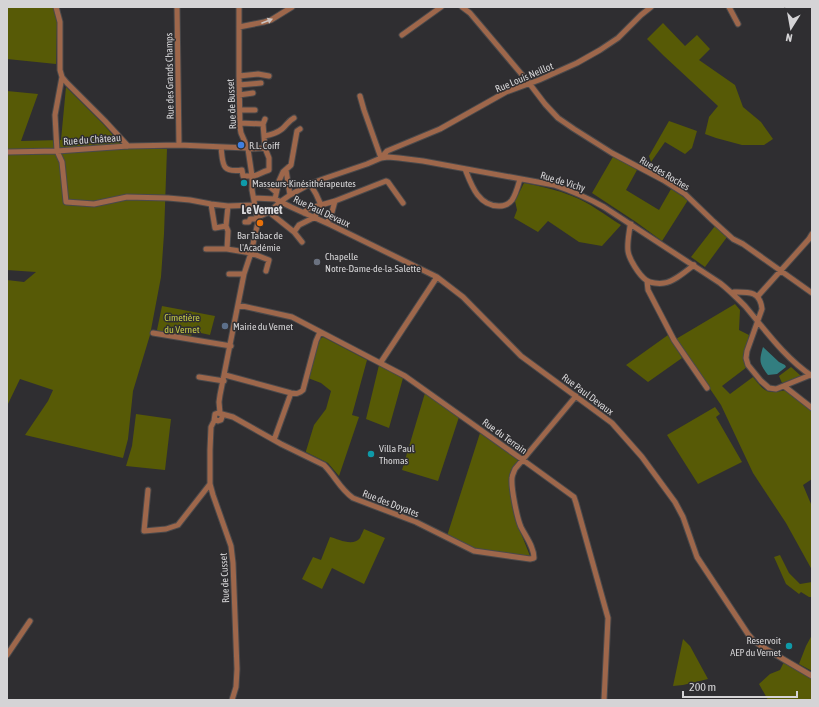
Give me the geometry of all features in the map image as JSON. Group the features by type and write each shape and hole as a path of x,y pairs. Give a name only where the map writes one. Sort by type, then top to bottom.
{"street":[{"path":"56,7 60,22 60,70 62,77 128,146"},
{"name":"Rue des Grands Champs","path":"177,7 179,145"},
{"name":"Rue de Busset","path":"240,7 240,123 241,133 248,149 258,218"},
{"path":"239,27 271,20 292,7"},
{"path":"402,35 441,7"},
{"name":"Rue des Roches","path":"462,7 470,13 552,112 563,122 612,153 663,180 685,194 733,239 743,244 812,293"},
{"name":"Rue Louis Neillot","path":"381,158 387,151 440,129 506,92 577,63 618,38 651,7"},
{"path":"729,7 738,24"},
{"path":"239,76 258,74 269,76"},
{"path":"62,77 55,115 57,151 62,162 66,202 94,204 128,197 168,198 228,206 255,205"},
{"path":"239,85 261,83"},
{"path":"239,95 253,93"},
{"path":"360,96 381,158"},
{"path":"240,110 255,110"},
{"path":"264,136 281,130 287,122 294,118"},
{"path":"221,147 223,164 229,170 242,170 243,176 252,176 269,170 269,158 265,148 264,121 240,123"},
{"path":"254,198 275,199 279,181 284,172 291,165 296,131 300,129"},
{"name":"Rue du Château","path":"7,152 179,145 248,149 265,148"},
{"path":"394,149 394,157"},
{"name":"Rue de Vichy","path":"245,222 250,222 250,219 258,218 269,212 290,195 310,184 381,158 394,157 554,185 588,198 604,207 720,282 733,294 779,347 800,368 811,375"},
{"path":"465,169 472,188 481,199 496,206 508,204 512,200 520,179"},
{"path":"286,170 290,195"},
{"path":"304,212 307,209 335,201 386,180 403,203"},
{"path":"252,183 269,186 276,192"},
{"path":"294,232 299,225 315,217 320,205 310,184"},
{"name":"Rue Paul Devaux","path":"275,199 437,277 463,297 521,356 612,424 647,463 674,502 683,517 697,557 748,634 761,646 812,676"},
{"path":"327,223 335,201"},
{"path":"211,204 215,228 226,226"},
{"path":"227,249 228,230 226,226 228,206"},
{"path":"269,212 294,232 302,242"},
{"name":"Rue de Cusset","path":"232,700 236,687 237,669 233,569 231,546 210,484 209,466 211,427 219,417 220,395 231,346 244,274 251,253 258,218"},
{"path":"631,224 628,250 629,258 647,281 648,290 674,340 707,388"},
{"path":"758,296 812,234"},
{"path":"206,249 227,249 251,253 269,260 266,270"},
{"path":"647,281 658,283 671,281 694,266"},
{"path":"229,274 244,274"},
{"path":"381,362 437,277"},
{"path":"733,294 734,292 746,292 753,294 758,296 761,303 762,309 747,351 746,358 748,365 761,381 769,388 776,389 811,375"},
{"name":"Rue du Terrain","path":"238,305 292,317 381,362 405,376 574,498 608,618 604,700"},
{"path":"199,377 224,378 296,394 300,393 303,390 316,341 320,332"},
{"path":"153,333 231,346"},
{"path":"784,386 812,408"},
{"path":"274,440 291,393"},
{"path":"523,460 576,396"},
{"name":"Rue des Doyates","path":"219,417 236,419 324,465 329,469 347,494 353,498 416,522 474,551 530,559 534,558 534,551 519,521 512,485 512,476 515,469 523,460"},
{"path":"148,490 144,531 166,529 178,525 210,484"},
{"path":"7,655 30,621"}],"green space":[{"path":"7,7 53,7 57,22 56,64 7,59"},
{"path":"663,23 685,46 697,35 710,49 699,60 735,85 743,107 761,122 773,139 764,145 742,145 705,134 709,117 718,106 647,39"},
{"path":"66,87 104,125 125,149 167,149 161,277 150,335 133,391 128,439 123,458 25,435 48,401 53,390 20,379 7,406 7,280 24,282 36,272 7,270 7,91 38,94 21,141 61,140"},
{"path":"669,121 697,131 692,148 685,154 665,142 651,162 649,156"},
{"path":"614,155 637,170 626,190 659,210 671,189 688,200 662,241 592,193"},
{"path":"524,183 555,190 579,199 621,225 602,246 579,242 548,221 538,232 514,218 517,210 515,201"},
{"path":"715,226 727,237 705,267 691,257"},
{"path":"735,304 740,310 739,330 749,335 744,359 747,367 722,386 730,394 753,377 767,391 775,392 787,390 812,410 812,479 803,485 812,504 812,570 786,523 753,473 721,405 676,339"},
{"name":"Cimetière du Vernet","path":"162,306 215,316 210,335 192,331 191,338 158,332 157,330"},
{"path":"668,335 682,358 648,382 626,365"},
{"path":"323,337 367,360 352,415 359,417 339,476 328,463 306,452 314,425 326,409 331,391 321,383 308,378 318,340"},
{"path":"379,365 403,378 389,428 366,419"},
{"path":"791,367 801,376 782,383 779,376"},
{"path":"425,393 459,417 438,481 402,470"},
{"path":"715,407 720,414 716,417 742,462 698,484 667,435"},
{"path":"136,414 171,419 165,470 126,466 132,446"},
{"path":"480,433 518,460 509,477 515,518 530,556 476,549 447,536"},
{"path":"364,529 385,538 364,584 332,568 322,589 302,579 313,557 321,560 330,537 345,542 353,542 360,538"},
{"path":"780,555 789,573 800,584 812,582 812,597 809,597 801,592 799,594 786,584 774,557"},
{"path":"812,635 812,671 799,664"},
{"path":"683,639 690,646 708,679 673,686"},
{"path":"784,662 812,679 812,700 768,700 759,684 770,674 780,670"}],"water":[{"path":"763,347 786,367 777,374 768,375 761,362"}],"place":[{"name":"R.L. Coiff","path":"241,145"},
{"name":"Masseurs-Kinésithérapeutes","path":"244,183"},
{"name":"Bar Tabac de l'Académie","path":"260,223"},
{"name":"Chapelle Notre-Dame-de-la-Salette","path":"317,262"},
{"name":"Mairie du Vernet","path":"225,326"},
{"name":"Villa Paul Thomas","path":"371,454"},
{"name":"Reservoit AEP du Vernet","path":"789,646"}],"district":[{"name":"Le Vernet","path":"262,210"}]}
